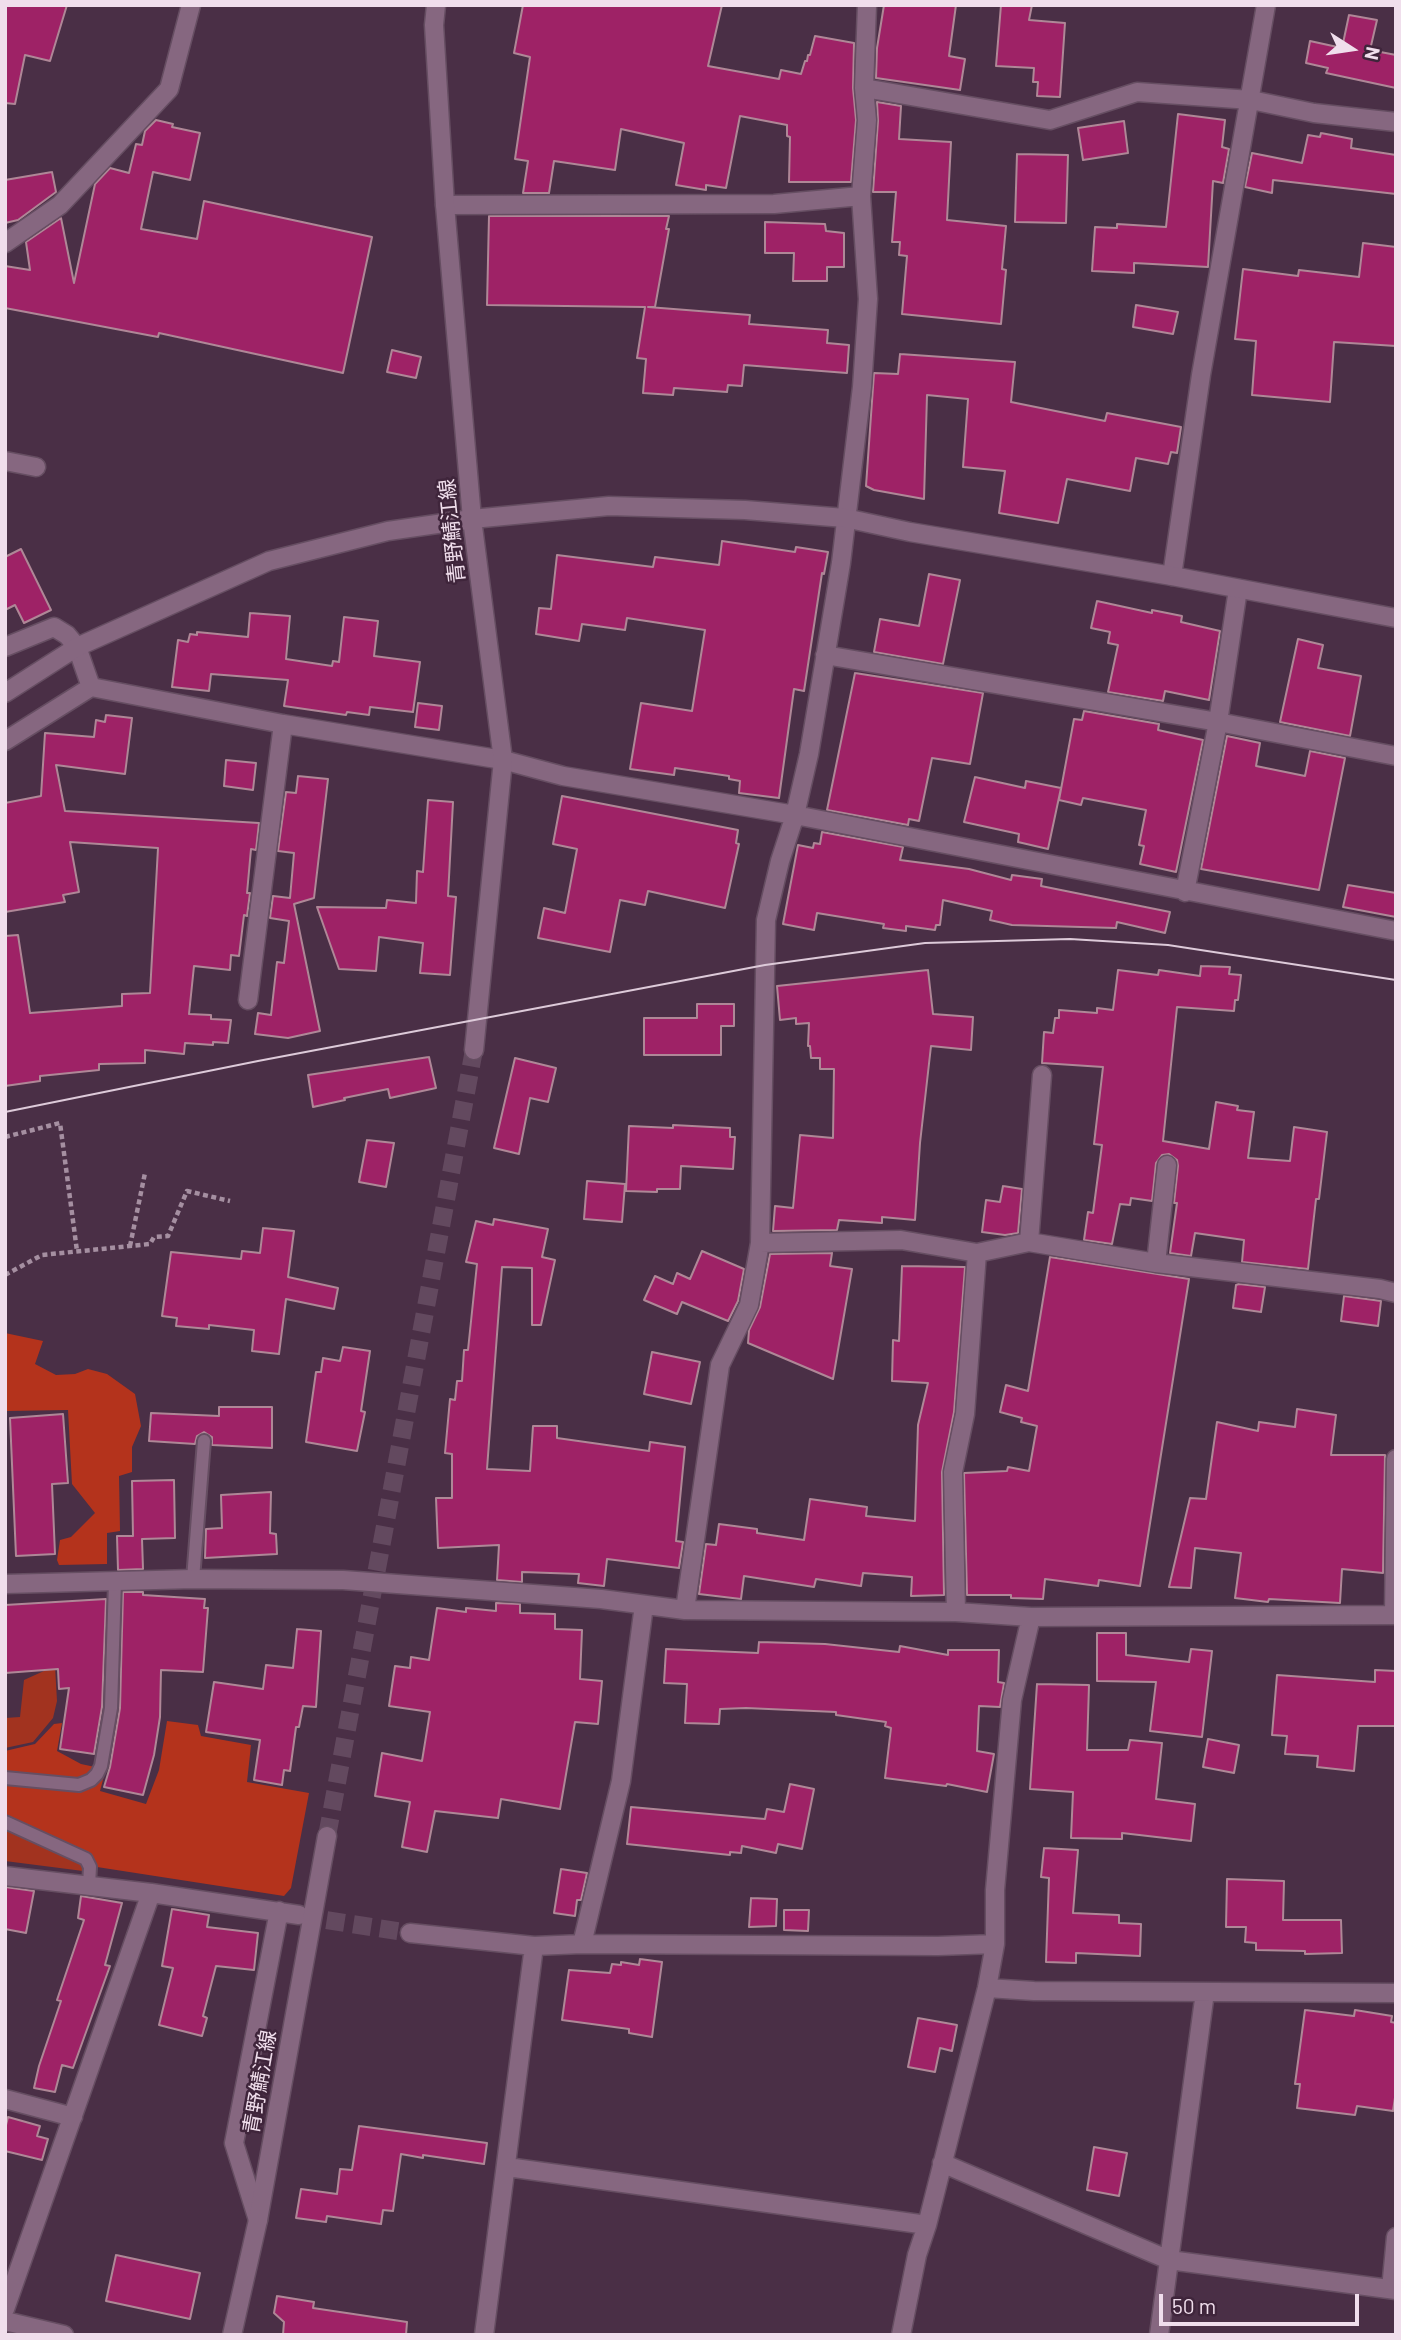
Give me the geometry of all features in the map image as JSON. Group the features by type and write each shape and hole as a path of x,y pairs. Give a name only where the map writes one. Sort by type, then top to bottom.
{"street":[{"path":"5,243 60,205 169,89 191,5"},
{"name":"青野鯖江線","path":"436,5 434,25 445,205 472,519 503,760 474,1050"},
{"path":"685,1610 720,1365 749,1305 760,1243 766,920 809,754 841,563 862,387 868,299 861,196 867,120 864,88 867,5"},
{"path":"1172,576 1201,375 1266,5"},
{"path":"864,88 1050,120 1137,92 1251,100 1314,113 1396,122"},
{"path":"445,205 774,204 861,196"},
{"path":"5,461 36,467"},
{"path":"5,693 77,647 269,561 388,531 472,519 609,506 745,510 845,518 910,532 1172,576 1396,618"},
{"path":"1185,892 1218,722 1238,589"},
{"path":"5,647 54,627 67,635 77,647 91,687"},
{"path":"825,655 1218,722 1396,756"},
{"path":"5,741 91,687 282,724 503,760 563,776 795,815 1396,931"},
{"path":"248,1000 282,724"},
{"path":"1029,1242 1042,1075"},
{"path":"1156,1263 1167,1165"},
{"path":"760,1243 901,1240 977,1253 1029,1242 1156,1263 1396,1293"},
{"path":"956,1612 953,1472 965,1414 977,1253"},
{"path":"5,1584 193,1579 343,1580 601,1599 685,1610 956,1612 1031,1617 1395,1615 1396,1459"},
{"path":"582,1944 621,1781 644,1605"},
{"path":"901,2335 917,2255 928,2225 987,1988 995,1944 995,1890 1012,1700 1031,1617"},
{"name":"青野鯖江線","path":"232,2335 258,2220 327,1836"},
{"path":"5,1876 151,1893 299,1915"},
{"path":"5,2309 151,1893"},
{"path":"258,2220 234,2143 279,1911"},
{"path":"410,1933 534,1946 995,1944"},
{"path":"484,2335 507,2167 507,2139 534,1946"},
{"path":"987,1988 1034,1991 1396,1993"},
{"path":"1159,2335 1205,1992"},
{"path":"5,2099 73,2117"},
{"path":"942,2163 1169,2260 1393,2289 1396,2237"},
{"path":"507,2167 928,2225"},
{"path":"5,2321 64,2335"}],"lane":[{"path":"193,1579 204,1441"},
{"path":"5,1778 79,1785 97,1774 110,1724 115,1582"},
{"path":"5,1822 86,1859 90,1867 89,1885"}],"path":[{"path":"5,1137 60,1124 77,1251"},
{"path":"130,1246 145,1172"},
{"path":"5,1275 42,1255 150,1244 155,1237 168,1236 187,1191 230,1201"}],"shaded area":[{"path":"5,1333 43,1341 35,1364 56,1375 75,1374 88,1369 107,1374 135,1394 141,1426 132,1447 132,1472 119,1476 120,1531 107,1533 107,1564 59,1565 57,1560 60,1540 71,1537 95,1513 72,1484 68,1410 6,1411 5,1474"},
{"path":"55,1666 57,1701 53,1718 33,1742 5,1748 5,1718 20,1717 24,1680"},
{"path":"167,1721 198,1725 201,1736 251,1745 247,1782 309,1793 291,1888 284,1896 97,1867 93,1858 5,1815 5,1782 97,1779 104,1776 100,1791 146,1804 159,1770"},
{"path":"62,1723 57,1751 81,1764 95,1767 92,1774 80,1782 5,1775 5,1751 35,1744 54,1724"},
{"path":"5,1826 83,1862 83,1871 5,1861"}],"building":[{"path":"5,5 67,5 50,61 25,55 15,104 5,103"},
{"path":"523,5 722,5 708,66 779,79 781,70 801,74 815,36 854,43 853,88 856,120 851,182 789,182 790,137 787,136 787,125 740,116 726,188 706,185 706,190 676,185 684,143 621,129 615,170 554,161 549,193 523,193 528,161 515,159 530,57 514,53"},
{"path":"884,5 956,5 949,56 965,59 960,90 876,78 877,48"},
{"path":"1001,5 1032,5 1029,20 1065,23 1060,97 1037,96 1038,82 1033,82 1034,68 996,66"},
{"path":"1349,15 1377,20 1370,50 1396,55 1396,88 1326,73 1328,68 1306,63 1310,41 1342,48"},
{"path":"877,102 901,106 899,139 951,142 947,220 1006,226 1002,269 1006,270 1001,324 902,314 907,256 899,255 900,242 892,242 896,192 873,192"},
{"path":"1178,114 1225,120 1222,147 1229,149 1223,183 1213,181 1208,267 1134,263 1134,273 1092,271 1095,227 1117,228 1117,224 1166,227"},
{"path":"156,120 173,124 172,127 200,133 190,180 153,172 141,229 197,239 204,201 372,237 343,373 159,333 158,337 5,308 5,266 30,270 26,242 61,218 74,283 95,184 110,168 129,173 136,144 142,145 145,131"},
{"path":"1124,121 1128,153 1083,160 1078,128"},
{"path":"1321,133 1352,139 1351,148 1396,155 1396,194 1273,180 1272,193 1245,187 1252,153 1302,163 1308,135 1320,137"},
{"path":"1017,154 1068,155 1066,223 1015,222"},
{"path":"52,172 56,192 18,220 5,223 5,180"},
{"path":"489,216 669,216 655,307 648,307 750,315 749,324 828,330 827,343 849,345 847,373 744,365 742,386 728,385 727,392 674,388 673,395 643,393 646,359 637,358 645,307 487,305"},
{"path":"765,222 825,224 826,231 844,233 844,267 827,267 827,281 793,281 794,253 765,253"},
{"path":"1363,243 1396,247 1396,346 1334,342 1330,402 1252,395 1256,341 1235,339 1243,269 1298,276 1299,270 1359,277"},
{"path":"1136,305 1178,312 1173,334 1133,327"},
{"path":"392,350 421,357 416,378 387,372"},
{"path":"900,354 1015,362 1011,402 1105,421 1107,413 1181,427 1177,453 1171,452 1168,464 1136,458 1130,491 1067,479 1058,523 999,513 1005,471 963,467 968,399 927,395 924,499 874,490 866,486 874,373 898,374"},
{"path":"722,541 795,552 796,547 828,552 824,574 822,573 804,691 794,689 779,798 739,793 740,781 729,779 729,776 675,768 674,775 630,769 641,703 692,711 705,630 627,618 625,630 582,624 579,641 536,634 539,608 551,609 557,555 653,567 655,557 719,565"},
{"path":"21,549 51,610 24,623 15,605 5,610 5,557"},
{"path":"929,574 960,580 943,664 874,652 880,619 919,626"},
{"path":"1097,601 1152,613 1152,610 1182,616 1181,622 1220,631 1209,700 1165,691 1163,701 1108,692 1118,645 1108,643 1110,632 1091,628"},
{"path":"250,613 290,616 286,659 332,666 333,661 339,662 344,617 378,621 374,656 420,662 413,712 370,707 369,715 347,712 346,715 284,706 288,680 211,674 209,691 172,687 178,640 188,642 190,634 197,635 197,632 248,637"},
{"path":"1298,639 1323,645 1318,668 1361,676 1350,736 1280,722"},
{"path":"855,673 983,693 970,764 932,758 919,821 909,819 908,825 827,810"},
{"path":"418,703 442,706 439,730 415,727"},
{"path":"1084,711 1159,724 1158,730 1203,740 1176,872 1140,864 1144,846 1139,845 1146,810 1083,798 1081,805 1059,800 1074,719 1082,720"},
{"path":"106,715 132,718 125,774 56,765 65,811 259,823 256,850 251,849 247,893 250,893 247,916 244,915 239,956 231,955 230,970 194,966 189,1014 211,1015 211,1019 231,1020 228,1043 185,1043 184,1054 145,1050 145,1063 99,1064 99,1070 40,1076 40,1081 5,1086 5,936 18,935 30,1013 122,1006 122,994 150,993 158,848 70,842 79,892 63,895 65,902 5,912 5,803 41,796 45,733 94,737 96,720 105,722"},
{"path":"1227,736 1260,743 1256,766 1305,776 1310,751 1345,758 1319,890 1201,869"},
{"path":"226,760 256,763 253,790 224,786"},
{"path":"298,776 328,779 314,898 294,904 320,1031 288,1038 255,1034 258,1013 271,1015 277,962 284,963 289,921 270,918 273,896 290,898 294,853 278,851 286,792 296,793"},
{"path":"975,777 1025,788 1026,781 1061,788 1048,849 1018,842 1019,834 964,822"},
{"path":"562,796 738,830 736,843 739,844 725,908 648,891 645,905 620,900 610,952 538,938 544,908 565,913 577,849 553,844"},
{"path":"428,800 453,802 448,896 456,897 450,975 420,973 423,943 379,937 376,971 339,969 317,907 386,908 387,900 416,903 417,871 423,872"},
{"path":"822,832 903,847 900,860 969,869 1011,880 1012,875 1042,879 1041,886 1170,912 1165,933 1117,922 1116,928 1012,925 990,920 992,911 943,900 940,925 936,925 935,930 906,926 906,931 883,928 884,924 817,913 814,930 783,924 798,845 813,848 814,843 820,844"},
{"path":"1348,885 1396,893 1396,917 1343,907"},
{"path":"1201,966 1230,967 1229,974 1241,975 1238,1000 1235,1000 1234,1011 1177,1007 1163,1141 1209,1149 1216,1102 1238,1106 1237,1110 1254,1112 1248,1158 1290,1161 1294,1127 1327,1132 1308,1269 1242,1262 1244,1240 1195,1233 1191,1256 1170,1253 1177,1203 1174,1203 1178,1166 1177,1160 1169,1154 1162,1155 1156,1163 1152,1201 1131,1198 1130,1205 1120,1204 1112,1244 1084,1240 1088,1212 1093,1213 1102,1145 1094,1144 1103,1067 1042,1063 1044,1032 1053,1033 1059,1010 1097,1013 1097,1008 1113,1010 1118,970 1158,975 1159,970 1200,976"},
{"path":"928,970 933,1014 973,1017 971,1050 931,1046 915,1220 882,1217 882,1223 839,1220 837,1230 773,1231 775,1206 793,1208 800,1135 833,1138 834,1069 820,1069 820,1058 811,1058 808,1046 809,1023 796,1024 796,1018 780,1020 777,986"},
{"path":"697,1004 734,1004 734,1026 721,1026 721,1055 644,1055 644,1018 697,1018"},
{"path":"429,1057 436,1088 390,1098 388,1089 313,1107 308,1075"},
{"path":"515,1058 556,1068 548,1102 530,1098 519,1154 494,1148"},
{"path":"673,1125 730,1128 730,1137 735,1137 733,1169 681,1166 680,1189 657,1189 657,1192 626,1191 629,1126 673,1128"},
{"path":"367,1140 394,1143 386,1187 359,1182"},
{"path":"587,1181 625,1184 622,1222 584,1219"},
{"path":"1003,1186 1022,1189 1018,1233 1005,1235 982,1232 986,1200 1000,1202"},
{"path":"494,1219 548,1229 542,1257 555,1260 541,1325 532,1325 532,1268 502,1267 487,1469 530,1471 533,1426 557,1426 557,1438 649,1451 650,1442 685,1447 676,1541 683,1542 679,1568 607,1559 604,1586 578,1583 579,1574 522,1572 522,1582 497,1580 499,1545 438,1548 436,1498 452,1498 452,1454 445,1453 450,1399 455,1400 457,1381 462,1381 477,1264 466,1262 476,1221 493,1225"},
{"path":"263,1228 294,1231 288,1277 338,1288 334,1309 286,1299 279,1354 252,1351 254,1330 209,1325 209,1329 176,1326 177,1318 162,1316 171,1252 241,1259 242,1251 260,1253"},
{"path":"702,1251 744,1269 738,1301 728,1321 682,1302 677,1314 644,1300 655,1276 673,1284 677,1273 690,1279"},
{"path":"832,1253 830,1266 852,1269 833,1379 748,1343 749,1330 760,1307 770,1254"},
{"path":"1050,1257 1189,1279 1140,1586 1099,1580 1098,1586 1045,1579 1043,1599 1011,1598 1011,1595 967,1595 964,1473 1007,1471 1008,1467 1029,1471 1037,1426 1021,1422 1022,1418 1000,1412 1006,1385 1028,1391"},
{"path":"902,1266 965,1267 954,1412 942,1472 944,1595 911,1596 912,1577 863,1573 861,1586 816,1579 814,1587 744,1576 741,1599 699,1594 706,1544 716,1545 719,1524 757,1529 757,1533 804,1540 810,1499 867,1507 866,1516 915,1521 918,1425 928,1383 892,1381 893,1340 899,1341"},
{"path":"1236,1285 1265,1287 1261,1312 1233,1308"},
{"path":"1344,1296 1381,1301 1378,1326 1341,1321"},
{"path":"343,1347 370,1351 361,1411 365,1412 357,1451 306,1442 316,1372 321,1372 323,1358 340,1361"},
{"path":"652,1352 700,1362 691,1404 644,1394"},
{"path":"219,1407 272,1407 272,1448 212,1445 212,1437 204,1432 197,1436 195,1444 149,1441 151,1413 219,1416"},
{"path":"1297,1409 1336,1415 1331,1455 1385,1455 1383,1573 1342,1569 1340,1603 1269,1599 1268,1602 1235,1598 1241,1553 1195,1548 1191,1588 1169,1587 1190,1498 1206,1499 1217,1422 1258,1431 1259,1422 1295,1427"},
{"path":"63,1414 68,1483 52,1484 55,1554 16,1556 10,1418"},
{"path":"174,1480 175,1538 142,1539 143,1569 118,1570 117,1536 133,1536 132,1481"},
{"path":"271,1492 270,1533 276,1534 277,1554 205,1558 206,1529 222,1528 221,1495"},
{"path":"123,1592 205,1599 204,1608 208,1608 203,1672 161,1670 160,1717 154,1755 143,1795 104,1787 120,1708"},
{"path":"106,1599 102,1707 94,1754 60,1749 69,1688 59,1689 58,1669 5,1673 5,1605"},
{"path":"496,1603 520,1604 520,1613 555,1614 555,1629 582,1630 580,1679 602,1681 598,1724 575,1722 560,1809 501,1799 498,1818 435,1811 427,1852 402,1847 410,1802 375,1796 382,1753 422,1761 430,1712 389,1706 395,1666 410,1668 411,1657 429,1660 437,1608 466,1612 466,1608 496,1611"},
{"path":"297,1629 321,1631 316,1707 303,1706 299,1727 296,1727 290,1771 284,1770 282,1785 254,1780 260,1740 206,1732 214,1682 263,1689 266,1665 293,1668"},
{"path":"1097,1633 1126,1633 1126,1655 1189,1662 1191,1649 1212,1651 1202,1737 1150,1731 1156,1682 1097,1681"},
{"path":"759,1642 825,1644 899,1652 900,1646 948,1655 948,1650 999,1650 998,1682 1004,1683 1000,1707 979,1706 977,1751 994,1754 987,1792 947,1784 885,1778 891,1728 885,1726 886,1722 836,1715 836,1712 746,1708 720,1709 719,1724 685,1723 687,1684 664,1683 666,1649 758,1653"},
{"path":"1375,1670 1396,1671 1396,1726 1358,1726 1354,1771 1317,1767 1318,1756 1285,1754 1287,1736 1272,1735 1277,1675 1375,1682"},
{"path":"1037,1684 1089,1685 1087,1750 1128,1750 1130,1740 1162,1743 1156,1799 1195,1804 1191,1841 1122,1833 1122,1839 1071,1838 1073,1792 1030,1789"},
{"path":"1208,1739 1239,1745 1234,1773 1203,1767"},
{"path":"790,1784 814,1789 802,1849 778,1844 776,1853 742,1846 741,1853 730,1852 730,1855 627,1844 631,1807 765,1819 767,1809 784,1812"},
{"path":"1044,1848 1078,1850 1073,1913 1119,1915 1119,1923 1141,1924 1140,1956 1076,1953 1076,1963 1046,1962 1049,1878 1041,1877"},
{"path":"561,1869 587,1873 581,1900 577,1900 575,1916 554,1913"},
{"path":"1227,1879 1284,1881 1283,1920 1341,1920 1342,1953 1305,1954 1305,1951 1256,1950 1256,1943 1245,1942 1246,1927 1226,1927"},
{"path":"5,1887 34,1891 26,1933 5,1929"},
{"path":"81,1896 122,1903 105,1965 110,1966 73,2068 62,2065 55,2092 34,2088 61,2001 57,2000 84,1920 78,1918"},
{"path":"751,1898 777,1899 776,1926 749,1927"},
{"path":"172,1909 209,1915 207,1927 258,1933 254,1970 216,1966 203,2016 207,2018 202,2036 159,2025 173,1968 162,1966"},
{"path":"784,1910 809,1910 808,1931 784,1930"},
{"path":"640,1959 662,1962 652,2037 629,2033 629,2029 562,2020 569,1970 610,1973 612,1964 621,1965 621,1962 639,1965"},
{"path":"1305,2010 1354,2016 1355,2010 1392,2016 1391,2022 1396,2023 1396,2091 1393,2111 1357,2106 1355,2115 1297,2108 1300,2084 1295,2084"},
{"path":"918,2018 957,2025 952,2051 940,2048 935,2072 908,2067"},
{"path":"8,2117 40,2126 37,2136 48,2139 42,2160 5,2151"},
{"path":"359,2126 487,2143 484,2164 401,2154 393,2211 383,2210 381,2224 327,2216 326,2222 296,2218 301,2189 337,2194 340,2169 352,2170"},
{"path":"1094,2147 1127,2153 1119,2196 1087,2190"},
{"path":"116,2255 200,2273 190,2319 106,2301"},
{"path":"277,2296 314,2302 313,2308 407,2322 406,2335 283,2335 284,2322 274,2313"}],"tunnel":[{"path":"327,1836 474,1050"},
{"path":"300,1916 410,1933"}],"tram line":[{"path":"5,1112 765,965 925,943 1070,939 1168,945 1396,980"}]}
